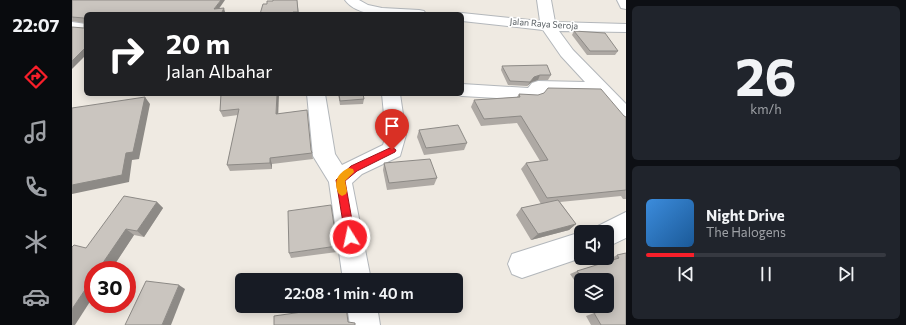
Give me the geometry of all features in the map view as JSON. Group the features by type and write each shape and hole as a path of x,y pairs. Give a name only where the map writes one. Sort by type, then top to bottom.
{"street":[{"path":"544,0 548,26 567,53 602,88 626,117"},
{"path":"624,0 626,5"},
{"path":"364,10 392,12"},
{"name":"Jalan Raya Seroja","path":"464,14 548,26 626,28"},
{"path":"72,26 84,28"},
{"path":"464,90 533,94 538,87 602,88"},
{"path":"316,96 324,156 340,180 356,273"},
{"path":"340,180 354,168 392,150 396,135 391,96"},
{"path":"614,231 626,224"},
{"path":"522,264 574,248"},
{"path":"363,313 365,325"}],"building":[{"path":"72,0 221,0 214,9 224,8 222,12 84,12 84,18 72,17"},
{"path":"297,0 298,12 261,12 263,4 267,4 267,1"},
{"path":"72,27 84,28 84,49 72,61"},
{"path":"574,31 605,33 618,51 590,51"},
{"path":"547,65 551,75 540,75 534,77 530,82 510,81 502,66"},
{"path":"548,88 601,89 626,117 626,190 547,198 526,163 548,160 521,116 484,119 474,100 520,97 519,94 538,95 544,93"},
{"path":"221,96 277,96 276,114 307,110 312,153 270,158 270,163 227,165 239,109 220,111"},
{"path":"339,96 363,96 364,99 340,101"},
{"path":"145,97 133,152 126,153 122,175 72,185 72,108"},
{"path":"458,125 467,143 426,148 419,130"},
{"path":"430,159 437,178 389,183 384,163"},
{"path":"124,196 157,202 137,231 126,229 104,261 84,261 84,291 72,309 72,247 74,245 86,248"},
{"path":"558,200 576,224 538,234 521,208"},
{"path":"331,205 337,246 289,253 288,211"},
{"path":"626,253 626,325 601,325 594,313 614,313 614,273 579,273 577,271 596,265 614,265 614,260 619,258 617,255"},
{"path":"146,281 179,285 162,325 125,325 131,313 136,313 136,302"},
{"path":"295,313 347,313 348,322 355,323 355,325 274,325 274,316"}],"slow traffic":[{"path":"342,191 340,180 349,172"}],"route":[{"path":"350,237 340,180 354,168 392,150"}]}
